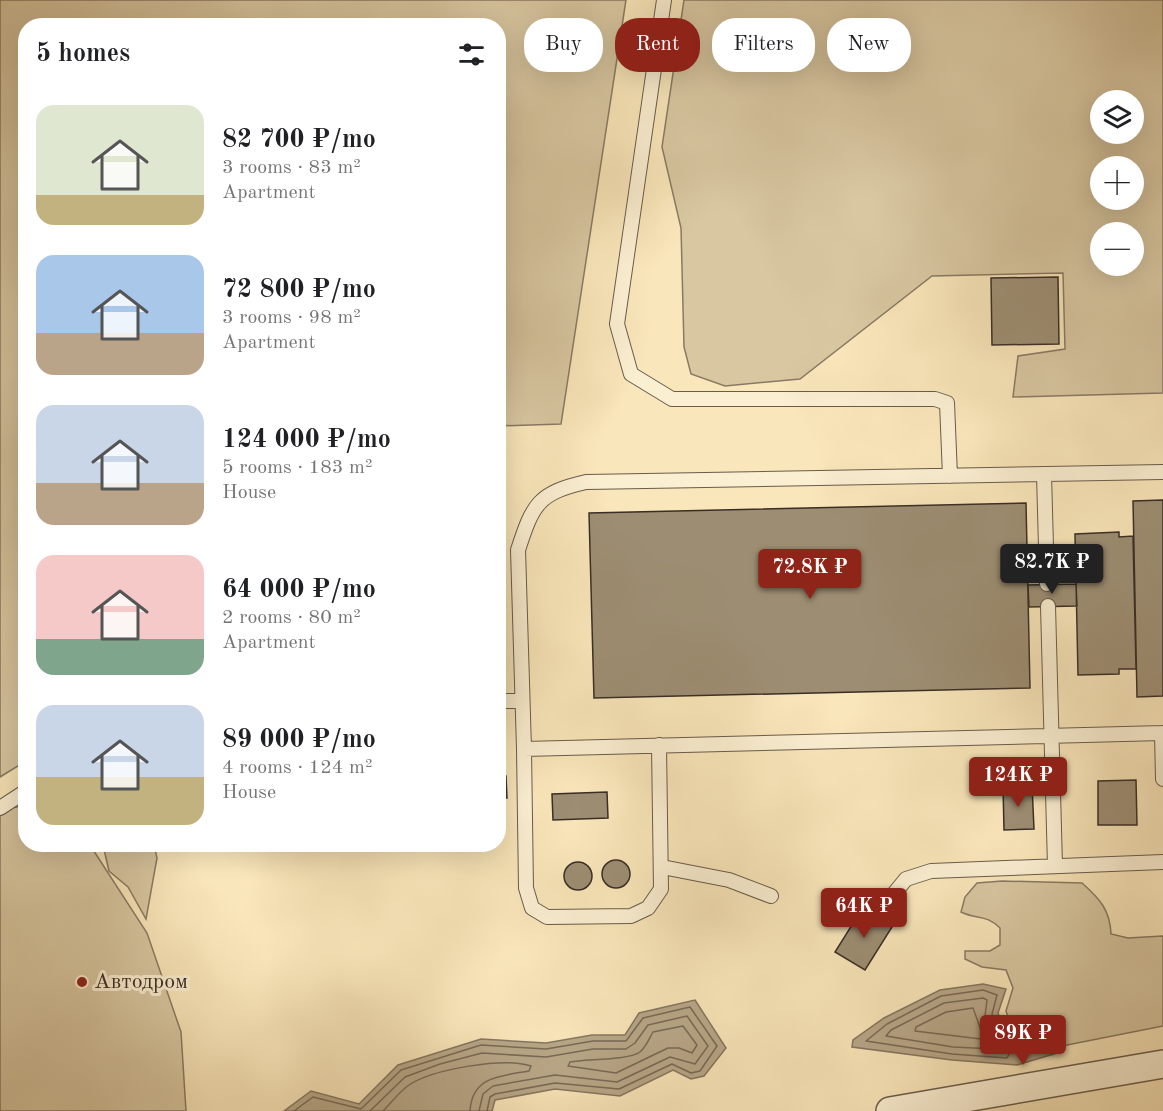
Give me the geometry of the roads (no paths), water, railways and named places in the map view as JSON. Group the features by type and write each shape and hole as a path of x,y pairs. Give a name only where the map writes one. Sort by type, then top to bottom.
{"street":[{"path":"890,1111 1163,1064"}],"lane":[{"path":"664,0 616,324 631,374 672,399 935,399 947,404 950,476"},
{"path":"659,745 661,889 648,908 631,916 547,917 532,908 526,888 518,550 526,524 538,501 563,487 586,482 1163,472"},
{"path":"1044,474 1047,584"},
{"path":"1048,606 1055,866"},
{"path":"506,701 522,701"},
{"path":"524,749 1162,733 1163,779"},
{"path":"0,808 18,796"},
{"path":"888,901 906,879 931,871 1163,862"},
{"path":"662,867 729,880 771,896"}],"water":[{"path":"983,984 1006,989 998,1013 1013,1050 1044,1051 1054,1054 1017,1065 952,1060 852,1047 853,1040 884,1018 940,990"},
{"path":"695,1000 726,1048 704,1076 691,1079 673,1070 620,1096 555,1089 495,1100 492,1111 284,1111 311,1091 359,1104 398,1065 481,1039 546,1043 592,1035 625,1035 639,1013"}],"place":[{"name":"Автодром","path":"82,982"}]}
